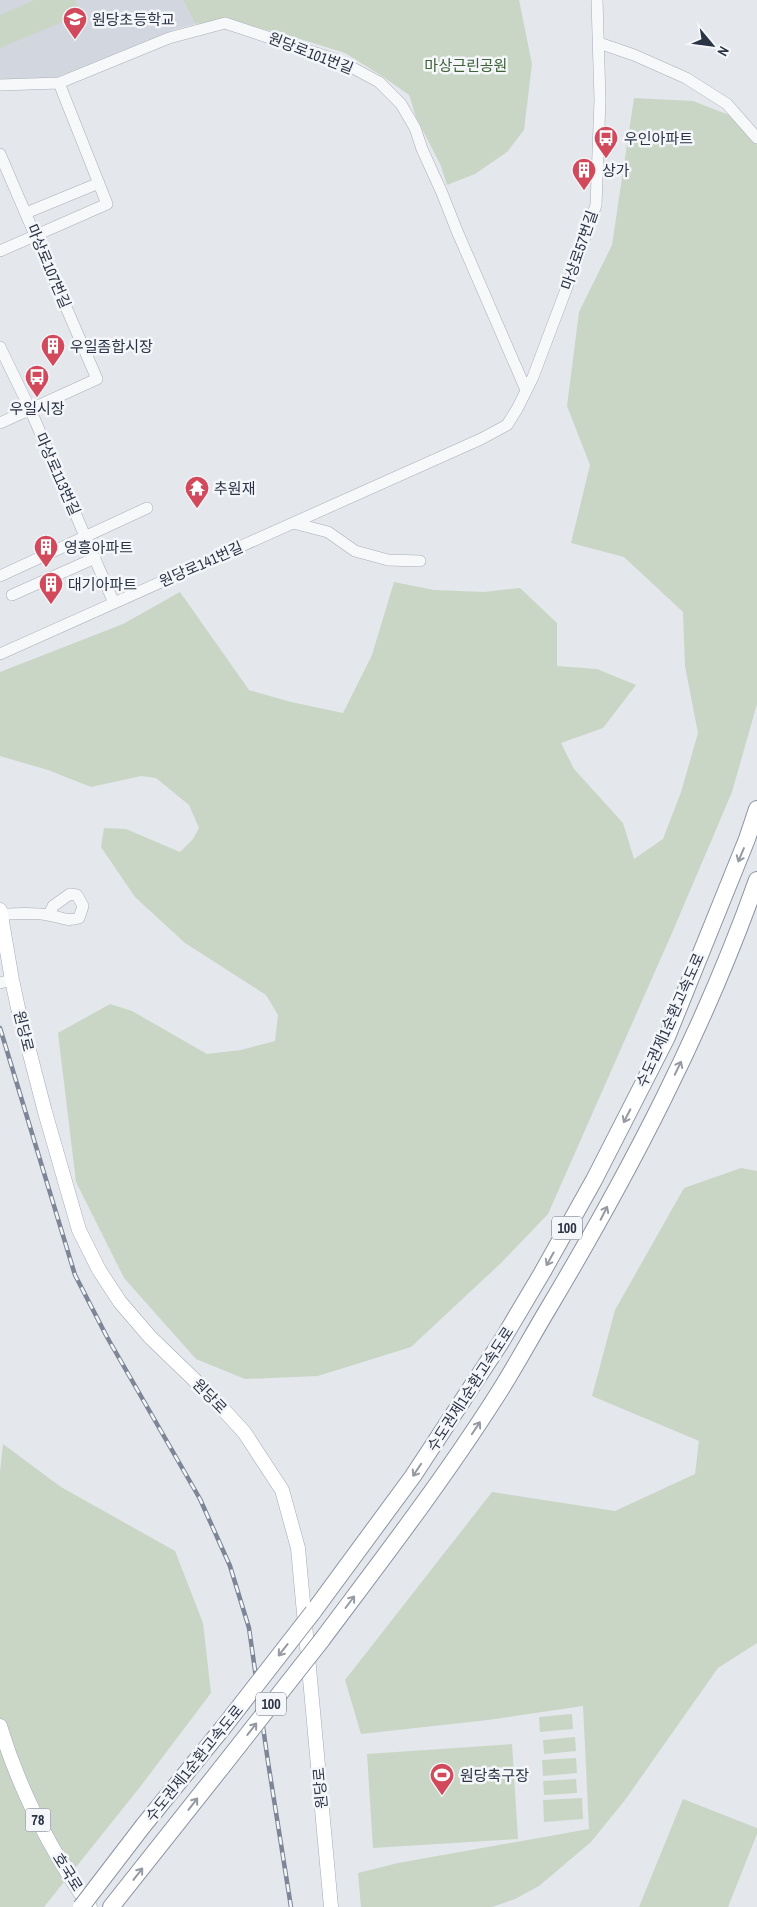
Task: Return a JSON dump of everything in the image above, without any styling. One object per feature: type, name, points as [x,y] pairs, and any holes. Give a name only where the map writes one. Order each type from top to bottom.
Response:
[{"type":"highway","name":"수도권제1순환고속도로","points":[[82,1907],[104,1876],[313,1612],[418,1469],[501,1342],[575,1214],[666,1037],[747,839],[757,809]]},
{"type":"highway","name":"수도권제1순환고속도로","points":[[111,1907],[321,1641],[435,1488],[494,1400],[590,1239],[677,1071],[718,980],[757,880]]},
{"type":"highway","points":[[71,1907],[104,1876]]},
{"type":"main road","name":"원당로","points":[[0,910],[6,982],[79,1230],[99,1270],[120,1302],[150,1337],[208,1393],[244,1432],[282,1490],[298,1548],[331,1907]]},
{"type":"main road","name":"호국로","points":[[0,1726],[9,1756],[45,1836],[90,1907]]},
{"type":"main road","name":"호국로","points":[[0,1755],[37,1839],[82,1907]]},
{"type":"street","name":"마상로57번길","points":[[526,390],[596,205],[600,100],[597,0]]},
{"type":"street","name":"원당로101번길","points":[[0,84],[59,83],[169,38],[225,23],[340,61],[379,82],[401,104],[415,128],[456,231],[526,390]]},
{"type":"street","points":[[599,43],[634,55],[686,78],[726,104],[757,138]]},
{"type":"street","points":[[0,251],[107,204],[59,83]]},
{"type":"street","name":"마상로107번길","points":[[0,154],[97,379],[30,409]]},
{"type":"street","points":[[26,213],[99,183]]},
{"type":"street","name":"마상로113번길","points":[[0,347],[30,409],[114,603]]},
{"type":"street","name":"원당로141번길","points":[[0,654],[481,439],[507,425],[526,390]]},
{"type":"street","points":[[0,422],[30,409]]},
{"type":"street","points":[[0,576],[147,508]]},
{"type":"street","points":[[293,523],[328,532],[355,551],[388,560],[420,561]]},
{"type":"street","points":[[12,594],[95,558]]},
{"type":"street","points":[[0,914],[27,913],[49,915]]},
{"type":"shaded area","name":"원당초등학교","points":[[0,0],[183,0],[195,24],[173,30],[55,78],[0,80]]},
{"type":"green space","points":[[35,0],[75,0],[81,14],[0,48],[0,15]]},
{"type":"green space","name":"마상근린공원","points":[[183,0],[519,0],[532,64],[524,130],[507,152],[475,174],[447,185],[441,166],[416,117],[409,95],[382,76],[345,53],[297,38],[228,20],[195,24]]},
{"type":"green space","points":[[634,98],[693,101],[729,115],[757,145],[757,704],[732,792],[548,1214],[501,1263],[411,1347],[318,1376],[245,1379],[196,1359],[124,1278],[76,1182],[58,1033],[110,1004],[132,1011],[207,1054],[241,1050],[275,1041],[278,1015],[266,995],[185,943],[135,897],[101,847],[104,828],[126,829],[180,852],[193,839],[199,828],[189,805],[156,778],[141,776],[91,787],[48,770],[0,756],[0,672],[123,624],[180,592],[249,690],[291,702],[343,713],[372,655],[394,582],[434,590],[484,592],[520,588],[557,623],[557,666],[597,669],[636,685],[603,728],[561,743],[574,769],[623,823],[634,859],[663,839],[681,792],[698,733],[685,666],[683,612],[624,557],[571,543],[590,465],[567,406],[579,312],[612,245]]},
{"type":"green space","points":[[741,1168],[757,1171],[757,1643],[718,1668],[625,1800],[591,1842],[539,1886],[515,1899],[492,1907],[361,1907],[358,1873],[398,1863],[589,1829],[583,1706],[488,1720],[361,1734],[345,1680],[492,1492],[615,1511],[695,1474],[699,1441],[592,1396],[615,1310],[684,1188]]},
{"type":"green space","points":[[3,1444],[61,1487],[175,1551],[203,1623],[211,1693],[140,1787],[44,1907],[0,1907],[0,1472]]},
{"type":"green space","points":[[572,1714],[573,1729],[540,1732],[539,1717]]},
{"type":"green space","points":[[575,1737],[576,1751],[544,1754],[543,1740]]},
{"type":"green space","name":"원당축구장","points":[[512,1744],[518,1839],[373,1848],[367,1754]]},
{"type":"green space","points":[[576,1758],[577,1773],[543,1776],[542,1760]]},
{"type":"green space","points":[[576,1779],[577,1793],[544,1795],[543,1781]]},
{"type":"green space","points":[[582,1798],[583,1819],[544,1822],[543,1800]]},
{"type":"green space","points":[[683,1799],[757,1828],[757,1834],[728,1907],[639,1907]]},
{"type":"railway","points":[[0,1028],[75,1275],[107,1337],[200,1499],[230,1566],[249,1628],[291,1907]]},
{"type":"place","name":"원당초등학교","points":[[75,40]]},
{"type":"place","name":"우인아파트","points":[[606,159]]},
{"type":"place","name":"상가","points":[[584,191]]},
{"type":"place","name":"우일좀합시장","points":[[53,367]]},
{"type":"place","name":"우일시장","points":[[37,398]]},
{"type":"place","name":"추원재","points":[[197,509]]},
{"type":"place","name":"영흥아파트","points":[[46,568]]},
{"type":"place","name":"대기아파트","points":[[51,605]]},
{"type":"place","name":"원당축구장","points":[[442,1796]]}]
